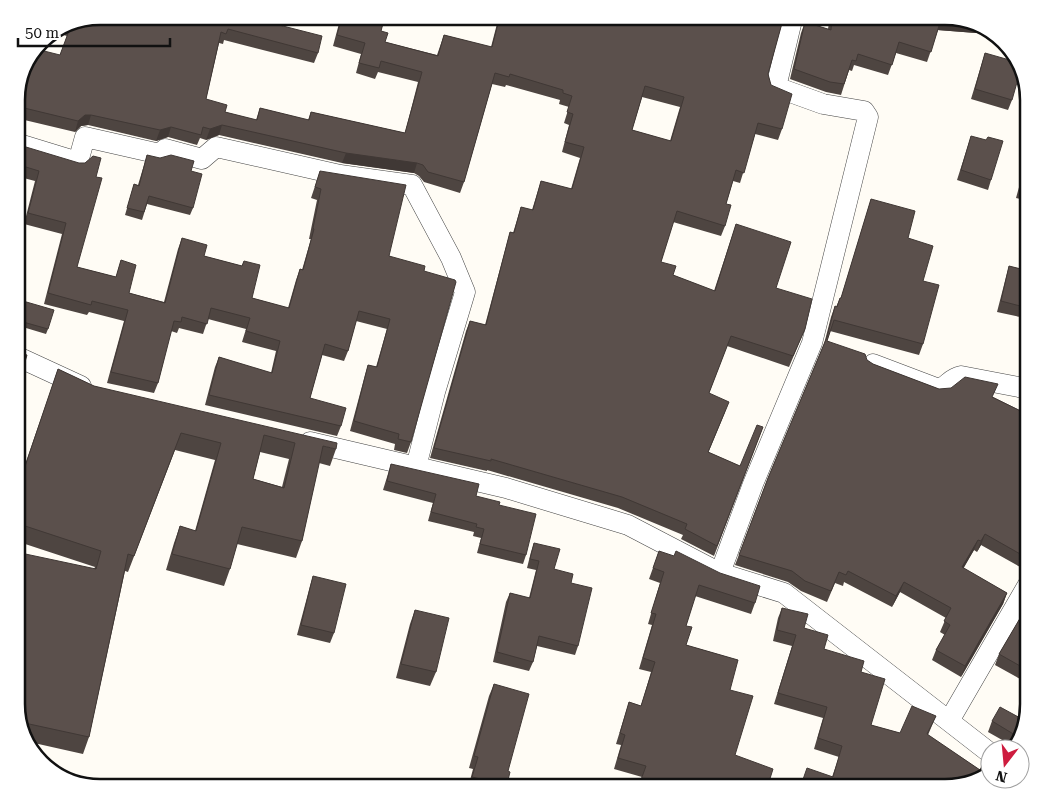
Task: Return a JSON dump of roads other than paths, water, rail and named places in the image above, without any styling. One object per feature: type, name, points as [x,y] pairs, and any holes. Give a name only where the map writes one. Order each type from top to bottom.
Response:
[{"type":"street","points":[[720,573],[812,343],[868,117],[864,110],[823,104],[776,87],[792,25]]},
{"type":"street","points":[[25,145],[78,162],[85,137],[160,154],[165,149],[202,158],[216,147],[340,174],[412,185],[451,258],[465,292],[435,392],[416,467]]},
{"type":"street","points":[[25,360],[91,391],[100,393]]},
{"type":"street","points":[[873,364],[939,389],[944,387],[952,378],[960,376],[1020,387]]},
{"type":"street","points":[[292,438],[506,488],[628,525],[720,573],[784,594],[980,745]]},
{"type":"street","points":[[949,721],[1020,599]]}]
